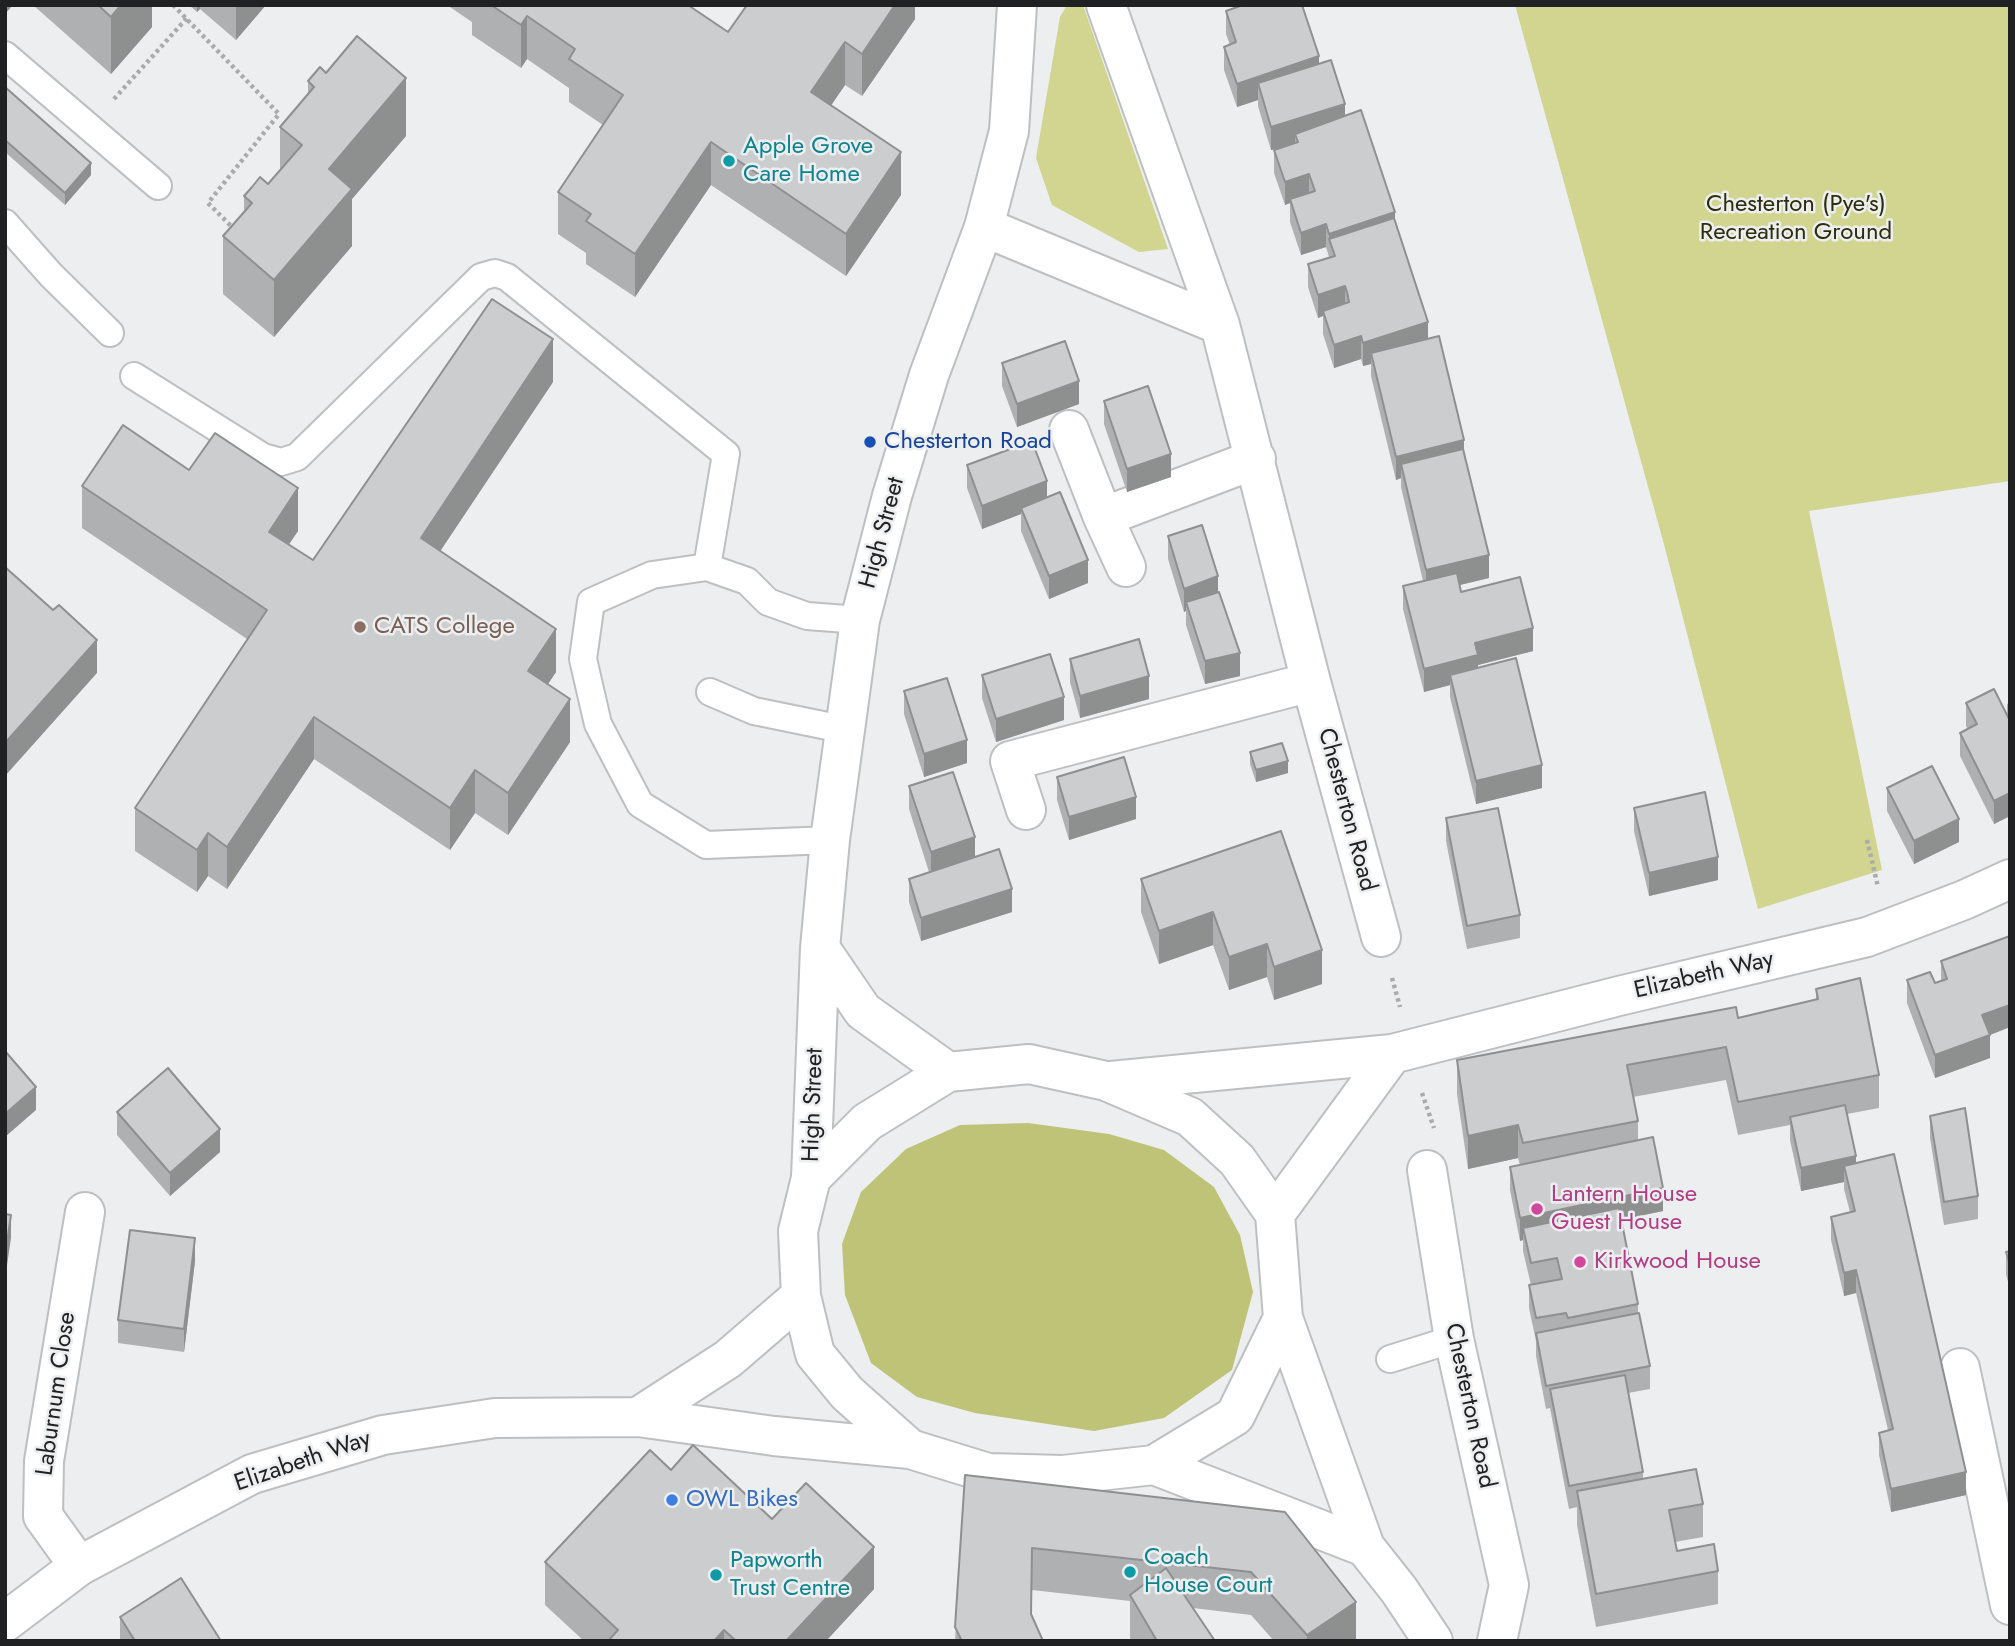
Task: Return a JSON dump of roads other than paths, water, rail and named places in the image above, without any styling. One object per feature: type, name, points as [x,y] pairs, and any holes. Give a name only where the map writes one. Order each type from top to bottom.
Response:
[{"type":"street","name":"High Street","points":[[910,1449],[847,1393],[815,1354],[801,1296],[798,1231],[811,1178],[820,948],[830,840],[860,620],[892,496],[929,375],[984,227],[1009,131],[1017,5]]},
{"type":"street","name":"Chesterton Road","points":[[1107,5],[1220,325],[1311,682],[1381,937]]},
{"type":"street","points":[[984,227],[1220,325]]},
{"type":"street","points":[[1069,429],[1102,517],[1126,567]]},
{"type":"street","points":[[1102,517],[1256,459]]},
{"type":"street","points":[[1026,810],[1010,761],[1311,682]]},
{"type":"street","name":"Elizabeth Way","points":[[1106,1081],[1392,1054],[1867,937],[2010,879]]},
{"type":"street","points":[[820,948],[863,1011],[948,1073]]},
{"type":"street","points":[[1275,1214],[1392,1054]]},
{"type":"street","points":[[811,1178],[867,1122],[948,1073],[1029,1064],[1106,1081],[1190,1117],[1237,1160],[1275,1214],[1283,1318],[1365,1546],[1433,1641]]},
{"type":"street","name":"Chesterton Road","points":[[1427,1170],[1454,1339],[1509,1585],[1497,1641]]},
{"type":"street","name":"Laburnum Close","points":[[79,1566],[43,1516],[44,1461],[85,1212]]},
{"type":"street","points":[[638,1417],[728,1359],[801,1296]]},
{"type":"street","points":[[910,1449],[988,1473],[1063,1475],[1154,1465],[1236,1416],[1283,1318]]},
{"type":"street","points":[[1960,1368],[2010,1605]]},
{"type":"street","name":"Elizabeth Way","points":[[5,1622],[79,1566],[252,1474],[383,1435],[495,1418],[638,1417],[774,1436],[910,1449]]},
{"type":"street","points":[[1154,1465],[1365,1546]]},
{"type":"lane","points":[[5,55],[158,186]]},
{"type":"lane","points":[[5,223],[51,275],[110,333]]},
{"type":"lane","points":[[134,376],[263,457],[281,462],[298,457],[481,277],[495,273],[507,276],[726,454],[707,567]]},
{"type":"lane","points":[[830,840],[706,845],[640,804],[598,724],[583,659],[591,602],[652,575],[707,567],[747,581],[768,603],[807,617],[860,620]]},
{"type":"lane","points":[[710,692],[754,711],[847,730]]},
{"type":"lane","points":[[1390,1359],[1454,1339]]},
{"type":"place","name":"Apple Grove Care Home","points":[[729,161]]},
{"type":"place","name":"Chesterton Road","points":[[870,442]]},
{"type":"place","name":"CATS College","points":[[360,627]]},
{"type":"place","name":"Lantern House Guest House","points":[[1537,1209]]},
{"type":"place","name":"Kirkwood House","points":[[1580,1262]]},
{"type":"place","name":"OWL Bikes","points":[[672,1500]]},
{"type":"place","name":"Coach House Court","points":[[1130,1572]]},
{"type":"place","name":"Papworth Trust Centre","points":[[716,1575]]},
{"type":"park label","name":"Chesterton (Pye's) Recreation Ground","points":[[1796,219]]}]
